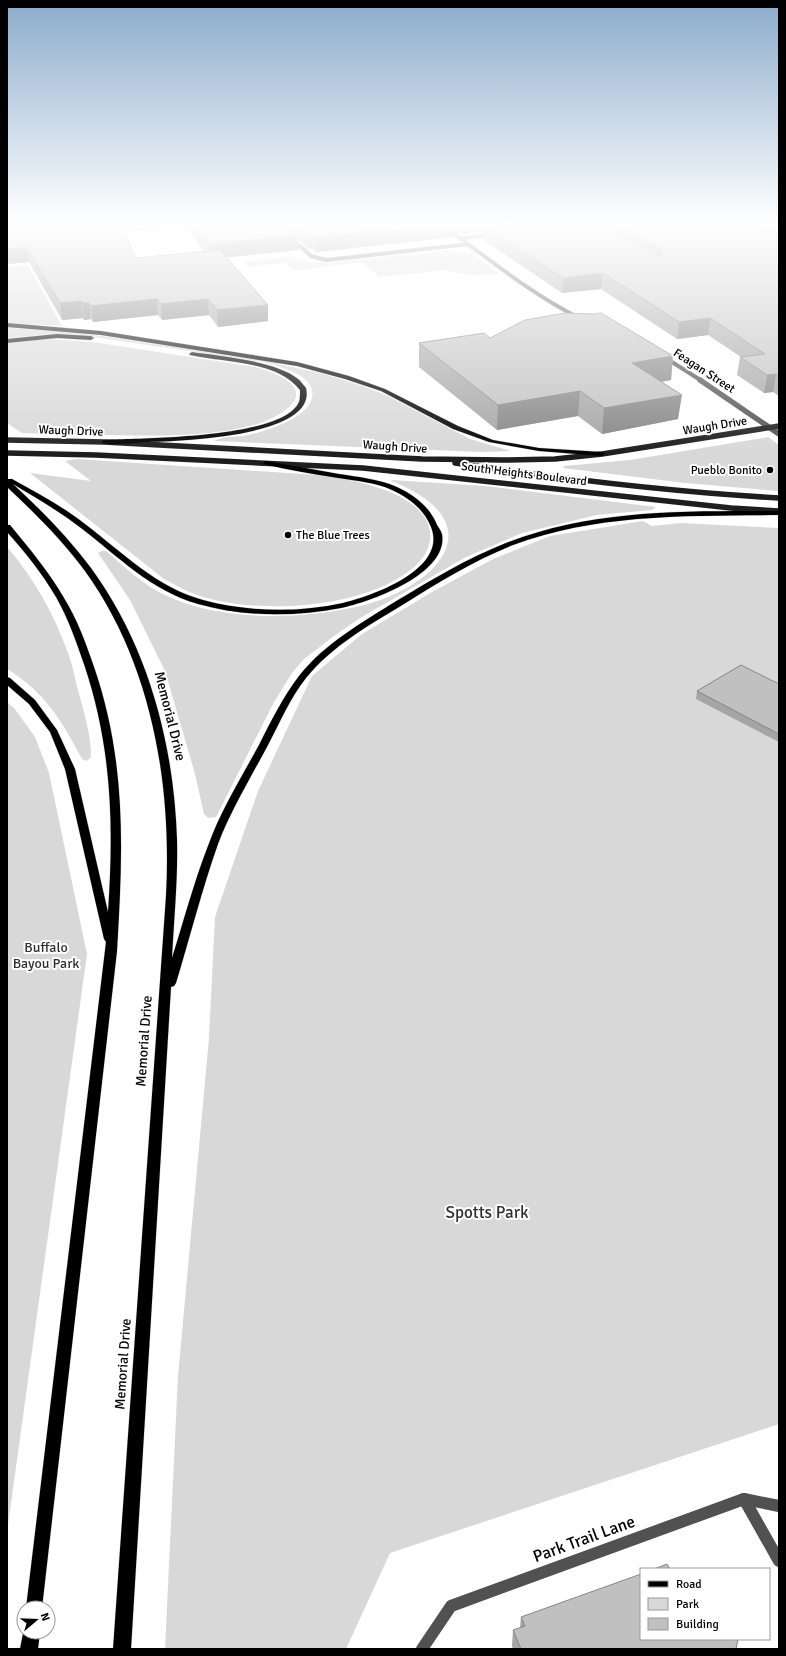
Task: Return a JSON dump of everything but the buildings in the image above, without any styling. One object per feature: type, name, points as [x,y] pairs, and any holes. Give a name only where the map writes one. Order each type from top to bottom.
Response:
[{"type":"main road","points":[[7,325],[101,333],[297,364],[324,370],[372,385],[395,395],[477,437],[499,443],[533,449],[602,454]]},
{"type":"main road","points":[[7,340],[57,336],[86,338],[253,363],[285,373],[297,381],[303,389],[304,398],[298,408],[285,418],[246,431],[216,436],[104,442]]},
{"type":"main road","name":"Waugh Drive","points":[[7,440],[104,442],[422,459],[504,460],[555,459],[602,454],[779,426]]},
{"type":"main road","name":"Waugh Drive","points":[[7,453],[49,453],[266,463]]},
{"type":"main road","name":"South Heights Boulevard","points":[[422,459],[640,487],[730,496],[779,498]]},
{"type":"main road","points":[[7,478],[69,515],[153,580],[176,594],[217,605],[239,609],[275,612],[313,610],[343,605],[374,597],[399,586],[418,573],[431,560],[438,544],[438,528],[428,513],[412,499],[392,488],[366,480],[266,463]]},
{"type":"main road","name":"South Heights Boulevard","points":[[266,463],[363,468],[427,474],[635,498],[779,512]]},
{"type":"main road","name":"Memorial Drive","points":[[7,483],[30,503],[69,544],[98,582],[121,623],[143,675],[156,722],[168,787],[172,860],[165,999],[122,1649]]},
{"type":"main road","points":[[165,999],[213,845],[224,819],[292,690],[305,672],[325,652],[346,636],[468,562],[528,537],[559,529],[628,518],[667,514],[779,512]]},
{"type":"main road","points":[[7,527],[30,554],[56,590],[78,632],[95,682],[107,731],[115,793],[116,865],[111,951],[35,1600]]},
{"type":"main road","points":[[7,680],[32,702],[54,732],[70,769],[111,951]]},
{"type":"street","points":[[549,301],[561,309],[586,321]]},
{"type":"street","name":"Feagan Street","points":[[657,354],[685,369],[779,434]]},
{"type":"street","points":[[744,1499],[779,1506]]},
{"type":"street","points":[[744,1499],[779,1561]]},
{"type":"street","name":"Park Trail Lane","points":[[422,1649],[451,1606],[744,1499]]},
{"type":"green space","points":[[7,301],[48,301],[62,326],[7,323]]},
{"type":"green space","points":[[7,328],[57,331],[102,336],[259,360],[320,373],[363,386],[388,396],[470,439],[511,451],[481,452],[214,441],[225,437],[244,436],[287,422],[307,408],[312,400],[312,390],[309,384],[304,378],[290,370],[258,361],[79,335],[52,334],[7,338]]},
{"type":"green space","points":[[47,339],[93,342],[255,367],[269,371],[285,379],[296,391],[296,397],[291,405],[273,417],[250,426],[222,432],[160,436],[22,433],[7,423],[7,343]]},
{"type":"green space","points":[[768,437],[779,445],[779,491],[685,483],[563,468],[564,466],[630,460]]},
{"type":"green space","points":[[77,459],[318,475],[366,484],[401,497],[415,506],[425,518],[430,532],[430,542],[421,561],[392,582],[367,592],[340,600],[280,606],[224,602],[200,596],[164,579],[30,473],[91,481],[65,461]]},
{"type":"green space","points":[[391,481],[485,486],[656,507],[652,510],[597,515],[522,533],[466,557],[360,618],[334,636],[304,659],[292,673],[273,704],[216,817],[208,818],[204,814],[195,774],[165,671],[130,600],[98,553],[106,551],[135,576],[150,587],[167,596],[189,604],[213,610],[264,616],[290,616],[316,614],[364,605],[392,595],[416,582],[434,567],[445,550],[448,532],[441,514],[423,497]]},
{"type":"green space","name":"Spotts Park","points":[[643,521],[652,526],[681,523],[779,528],[779,1424],[390,1553],[346,1649],[165,1649],[178,1376],[209,1038],[215,917],[258,791],[312,676],[362,634],[432,592],[493,559],[550,536]]},
{"type":"green space","points":[[7,547],[26,571],[50,610],[68,653],[89,733],[91,757],[87,761],[82,759],[67,732],[51,708],[21,678],[7,669]]},
{"type":"green space","name":"Buffalo Bayou Park","points":[[7,702],[14,708],[35,737],[49,773],[87,954],[7,1532]]},
{"type":"place","name":"Pueblo Bonito","points":[[770,470]]},
{"type":"place","name":"The Blue Trees","points":[[288,535]]}]
